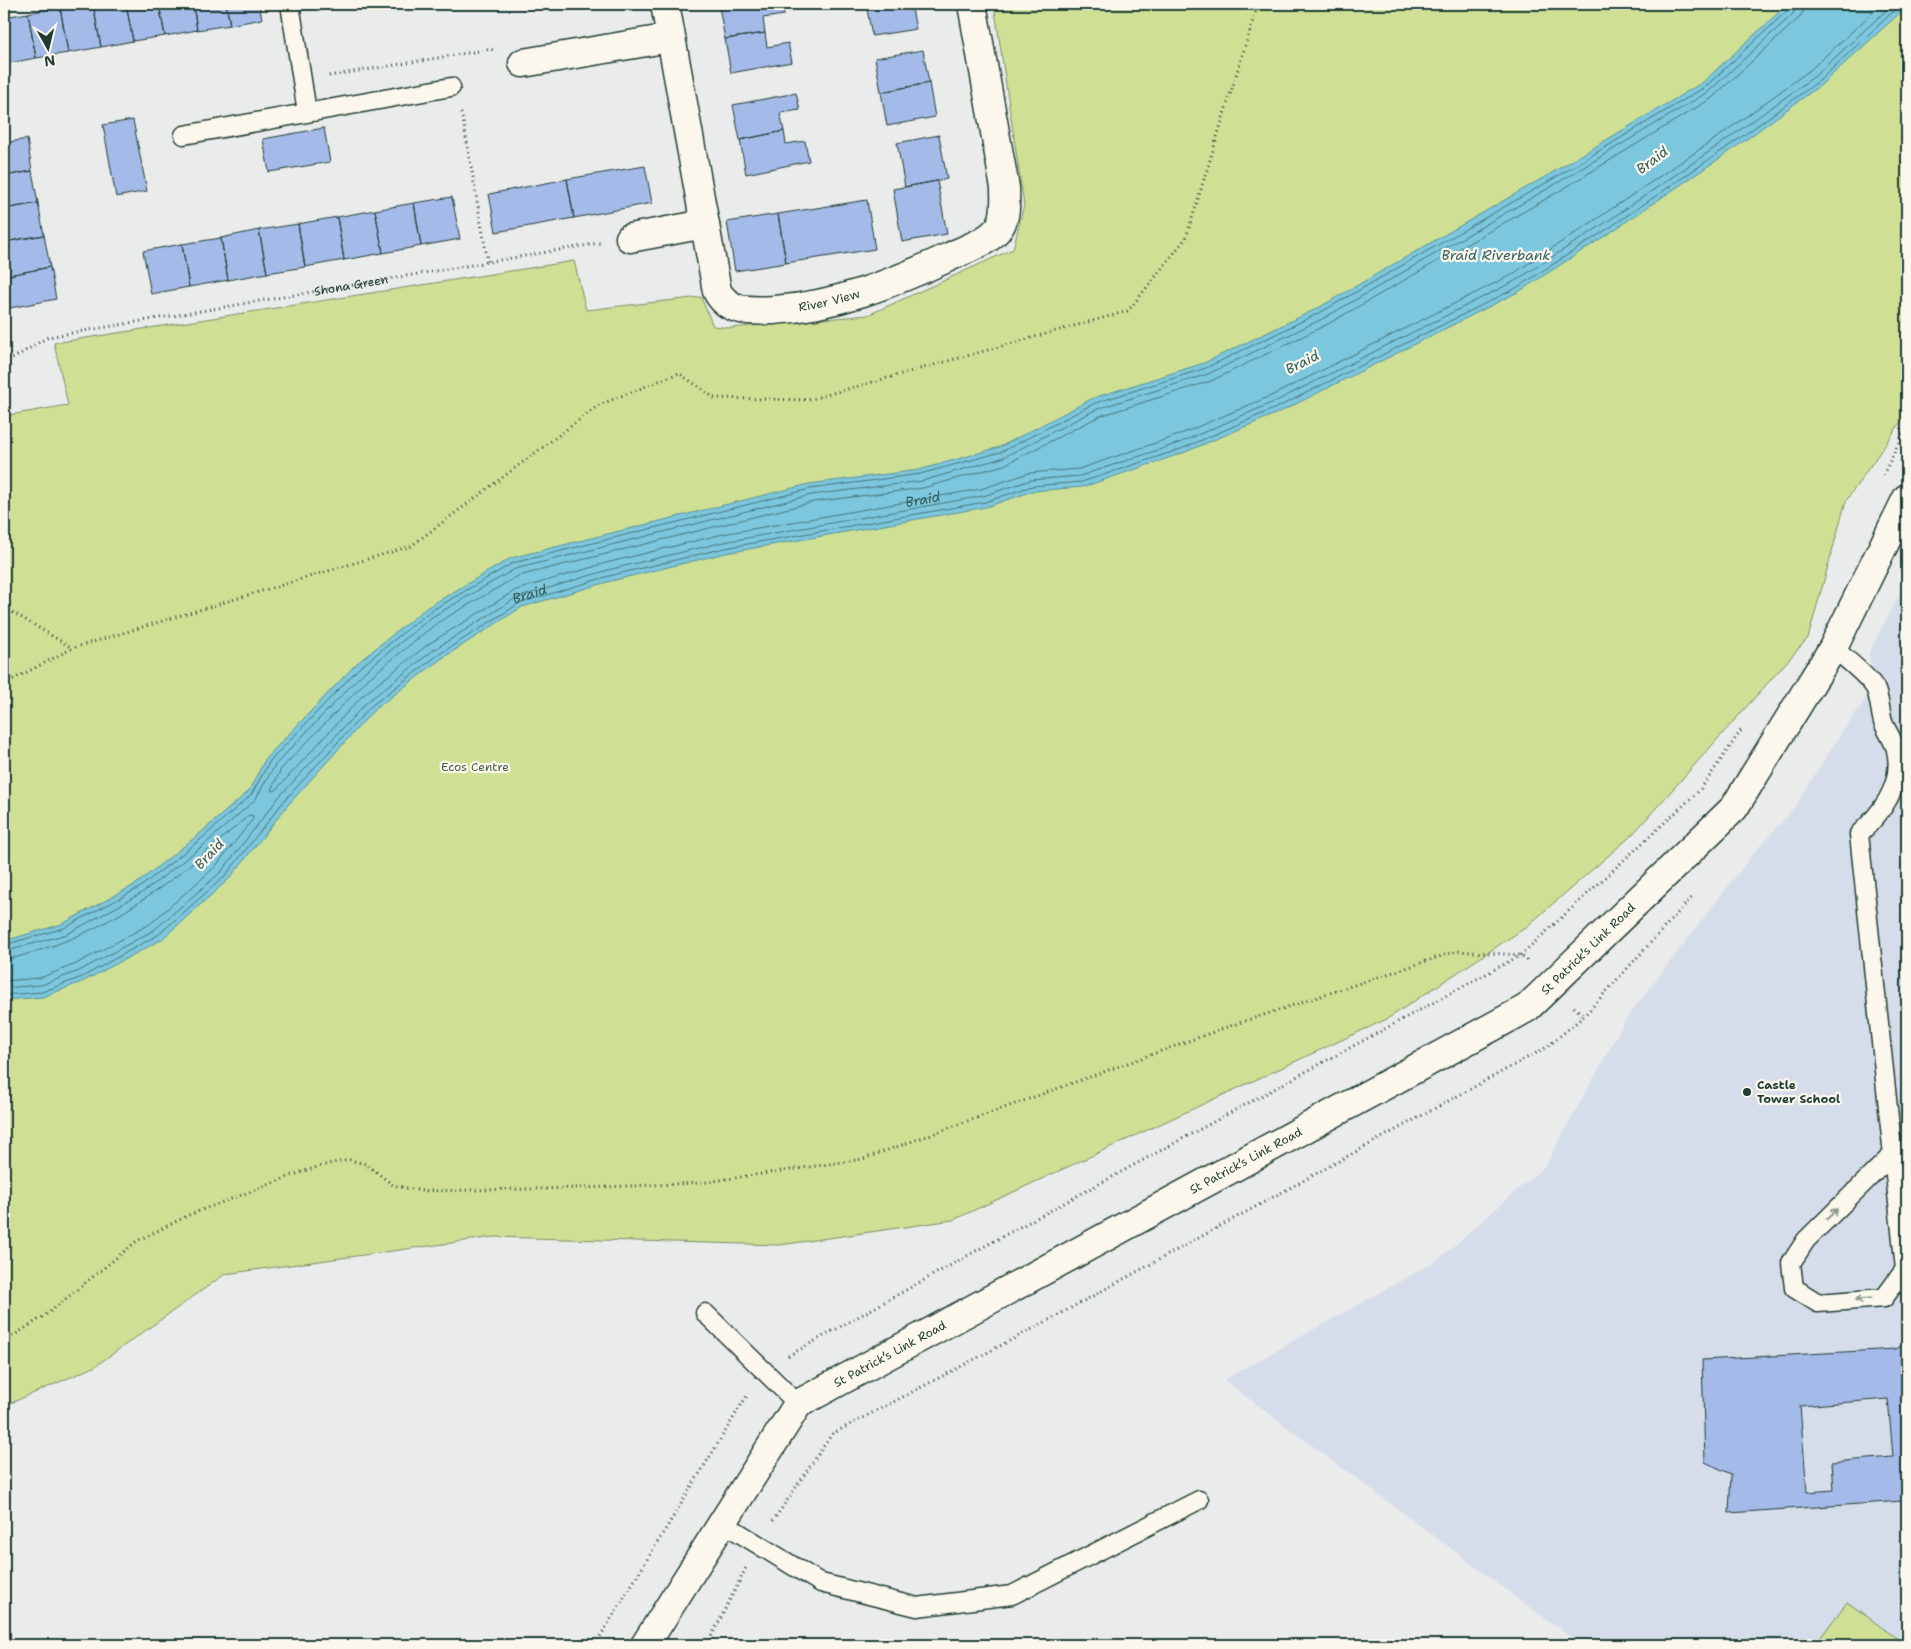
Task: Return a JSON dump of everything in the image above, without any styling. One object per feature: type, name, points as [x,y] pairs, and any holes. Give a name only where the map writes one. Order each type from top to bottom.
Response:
[{"type":"street","name":"River View","points":[[665,4],[717,291],[726,303],[745,310],[796,308],[832,302],[909,276],[990,236],[1001,225],[1005,205],[1005,188],[972,4]]},
{"type":"street","points":[[523,63],[670,38]]},
{"type":"street","points":[[630,238],[705,224]]},
{"type":"street","name":"St Patrick’s Link Road","points":[[645,1645],[798,1404],[1527,1008],[1734,808],[1833,648],[1899,530],[1907,498]]},
{"type":"lane","points":[[290,4],[307,112]]},
{"type":"lane","points":[[184,135],[451,87]]},
{"type":"lane","points":[[1833,648],[1852,664],[1874,688],[1883,722],[1896,750],[1897,776],[1892,791],[1872,822],[1859,834],[1905,1269],[1884,1298],[1818,1303],[1794,1288],[1790,1263],[1806,1240],[1892,1156]]},
{"type":"lane","points":[[705,1313],[798,1404]]},
{"type":"lane","points":[[723,1523],[822,1583],[917,1607],[1012,1595],[1199,1500]]},
{"type":"path","points":[[4,684],[73,648],[411,546],[599,405],[678,372],[714,398],[808,400],[1128,311],[1186,238],[1258,4]]},
{"type":"path","points":[[302,80],[491,49],[523,63]]},
{"type":"path","points":[[456,54],[451,87],[464,120],[488,262]]},
{"type":"path","name":"Shona Green","points":[[4,364],[48,337],[630,238]]},
{"type":"path","points":[[1882,476],[1907,426]]},
{"type":"path","points":[[4,607],[73,648]]},
{"type":"path","points":[[595,1645],[763,1370],[983,1247],[1521,955],[1700,790],[1744,726]]},
{"type":"path","points":[[4,1342],[47,1314],[137,1241],[189,1215],[221,1202],[304,1171],[332,1163],[350,1160],[366,1164],[393,1185],[422,1191],[700,1183],[855,1160],[894,1148],[1230,1026],[1457,951],[1521,955]]},
{"type":"path","points":[[707,1645],[758,1544],[832,1434],[1038,1326],[1548,1048],[1584,1016]]},
{"type":"shaded area","name":"Castle Tower School","points":[[1907,580],[1907,1645],[1581,1645],[1224,1380],[1438,1260],[1546,1165],[1626,1019],[1753,854],[1794,808],[1842,732],[1874,688],[1869,653]]},
{"type":"green space","name":"Ecos Centre","points":[[994,4],[1907,4],[1907,413],[1846,501],[1808,638],[1631,836],[1525,928],[1387,1019],[953,1220],[780,1245],[494,1237],[225,1274],[94,1367],[4,1406],[4,416],[68,405],[54,343],[574,261],[586,310],[701,297],[713,326],[730,328],[868,315],[1013,249],[1024,205]]},
{"type":"green space","points":[[1847,1602],[1906,1645],[1815,1645]]},
{"type":"water","name":"Braid Riverbank","points":[[1788,4],[1907,4],[1902,11],[1822,84],[1729,152],[1520,291],[1280,412],[1183,453],[1083,487],[1033,491],[986,507],[726,553],[611,581],[522,607],[441,659],[374,710],[288,805],[229,879],[161,940],[84,981],[43,997],[4,1000],[4,941],[62,924],[136,884],[248,792],[266,758],[356,664],[426,608],[511,558],[809,484],[919,470],[1000,447],[1093,398],[1204,363],[1318,308],[1548,175],[1703,82]]},
{"type":"building","points":[[93,4],[101,47],[68,53],[60,7]]},
{"type":"building","points":[[93,4],[126,4],[133,41],[101,47]]},
{"type":"building","points":[[126,4],[159,4],[165,36],[133,41]]},
{"type":"building","points":[[159,4],[193,4],[197,30],[165,36]]},
{"type":"building","points":[[193,4],[226,4],[230,25],[197,30]]},
{"type":"building","points":[[226,4],[259,4],[262,19],[230,25]]},
{"type":"building","points":[[313,4],[341,4],[314,9]]},
{"type":"building","points":[[738,4],[782,4],[784,15],[763,18],[765,33],[725,39],[719,7]]},
{"type":"building","points":[[866,4],[911,4],[916,29],[872,36]]},
{"type":"building","points":[[60,7],[68,53],[36,58],[28,13]]},
{"type":"building","points":[[28,13],[36,58],[4,64],[4,17]]},
{"type":"building","points":[[765,33],[767,47],[788,43],[792,62],[731,73],[725,39]]},
{"type":"building","points":[[923,50],[929,83],[881,92],[875,58]]},
{"type":"building","points":[[929,83],[935,117],[887,126],[881,92]]},
{"type":"building","points":[[796,93],[800,110],[780,113],[784,131],[740,140],[733,105]]},
{"type":"building","points":[[133,120],[147,191],[116,197],[103,125]]},
{"type":"building","points":[[324,128],[330,162],[269,172],[263,139]]},
{"type":"building","points":[[784,131],[786,144],[805,141],[809,161],[746,174],[740,140]]},
{"type":"building","points":[[939,135],[947,179],[905,187],[897,143]]},
{"type":"building","points":[[27,139],[32,171],[4,176],[4,143]]},
{"type":"building","points":[[645,166],[652,203],[574,218],[567,179]]},
{"type":"building","points":[[32,171],[38,203],[4,209],[4,176]]},
{"type":"building","points":[[567,179],[574,218],[496,232],[489,194]]},
{"type":"building","points":[[937,181],[947,234],[902,242],[893,189]]},
{"type":"building","points":[[452,197],[460,239],[421,246],[414,203]]},
{"type":"building","points":[[867,200],[875,249],[786,263],[778,214]]},
{"type":"building","points":[[38,203],[44,235],[4,242],[4,209]]},
{"type":"building","points":[[414,203],[421,246],[383,253],[375,210]]},
{"type":"building","points":[[375,210],[383,253],[344,260],[337,217]]},
{"type":"building","points":[[778,214],[786,263],[735,271],[727,222]]},
{"type":"building","points":[[337,217],[344,260],[305,267],[298,224]]},
{"type":"building","points":[[298,224],[305,267],[267,273],[259,230]]},
{"type":"building","points":[[259,230],[267,273],[228,280],[221,238]]},
{"type":"building","points":[[44,235],[50,267],[4,276],[4,242]]},
{"type":"building","points":[[221,238],[228,280],[189,287],[182,244]]},
{"type":"building","points":[[182,244],[189,287],[151,294],[143,251]]},
{"type":"building","points":[[50,267],[56,299],[10,308],[4,276]]},
{"type":"building","points":[[1907,1342],[1907,1506],[1903,1501],[1729,1513],[1731,1474],[1705,1462],[1702,1360],[1896,1349]],"holes":[[[1888,1399],[1893,1457],[1832,1462],[1834,1490],[1807,1492],[1800,1406]]]},
{"type":"place","name":"Castle Tower School","points":[[1747,1092]]},
{"type":"water label","name":"Braid","points":[[1652,160]]},
{"type":"water label","name":"Braid","points":[[1302,362]]},
{"type":"water label","name":"Braid","points":[[923,501]]},
{"type":"water label","name":"Braid","points":[[530,593]]},
{"type":"water label","name":"Braid","points":[[209,854]]}]
